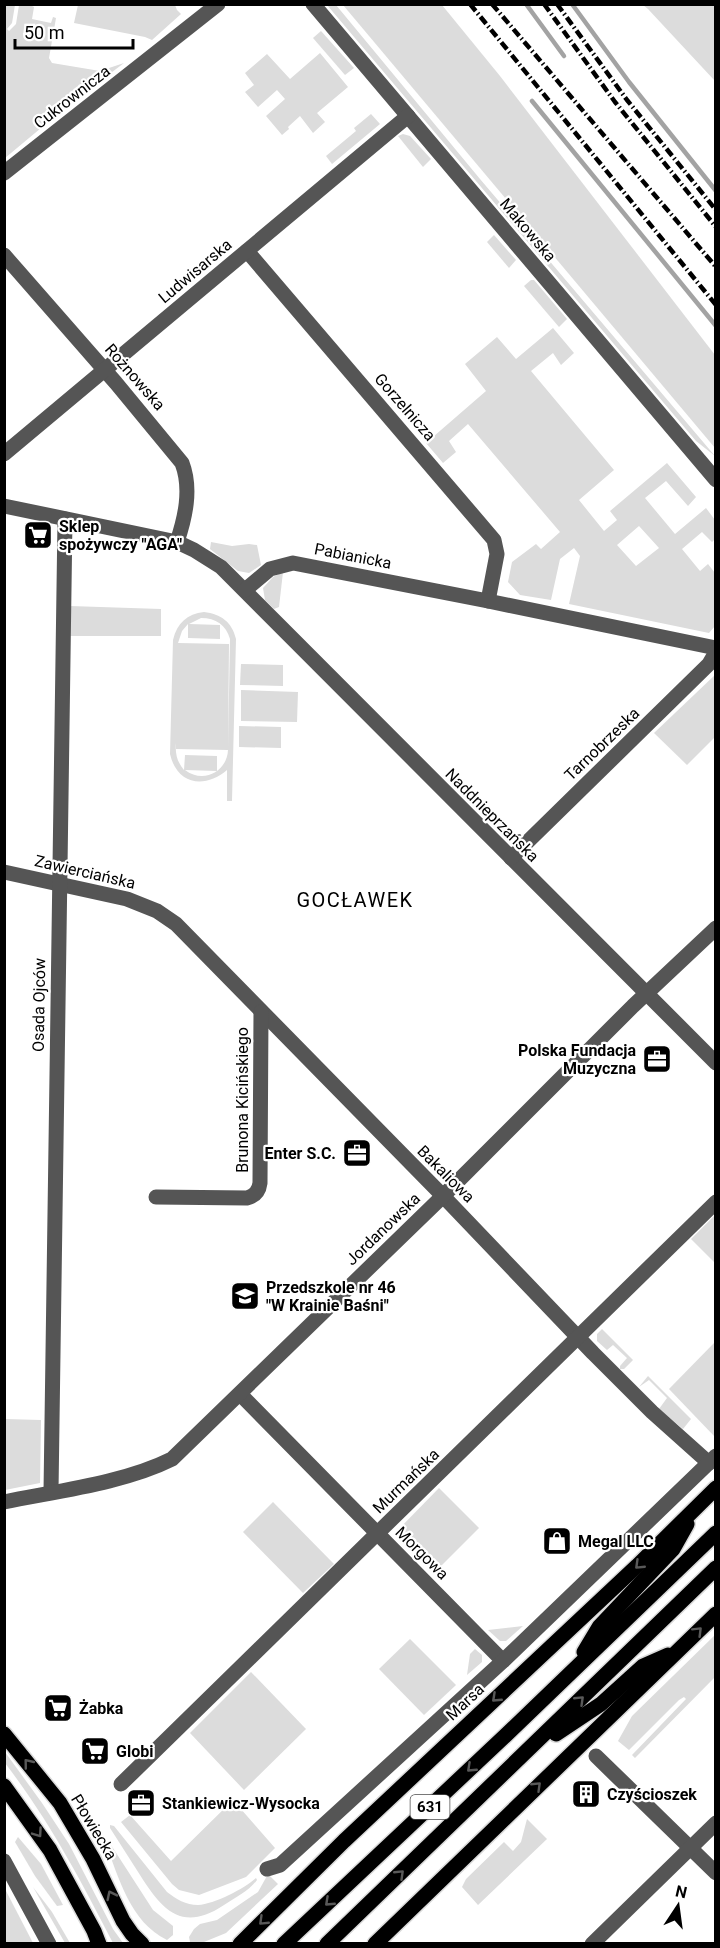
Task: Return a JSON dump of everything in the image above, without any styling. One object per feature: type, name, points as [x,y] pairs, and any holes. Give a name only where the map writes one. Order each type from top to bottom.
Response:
[{"type":"main road","name":"Marsa","points":[[240,1944],[344,1841],[612,1590],[716,1488]]},
{"type":"main road","points":[[573,1669],[599,1627],[673,1549],[696,1509]]},
{"type":"main road","name":"631","points":[[284,1944],[716,1533]]},
{"type":"main road","name":"631","points":[[327,1944],[716,1569]]},
{"type":"main road","points":[[375,1944],[716,1614]]},
{"type":"main road","points":[[524,1756],[602,1704],[643,1666],[681,1648]]},
{"type":"main road","name":"Płowiecka","points":[[4,1734],[60,1803],[93,1859],[123,1921],[142,1944]]},
{"type":"main road","points":[[4,1786],[50,1850],[99,1944]]},
{"type":"street","name":"Cukrownicza","points":[[4,173],[218,4]]},
{"type":"street","name":"Makowska","points":[[314,4],[716,480]]},
{"type":"street","name":"Ludwisarska","points":[[4,454],[408,116]]},
{"type":"street","name":"Gorzelnicza","points":[[247,251],[494,540],[496,554],[488,601]]},
{"type":"street","name":"Rożnowska","points":[[4,255],[106,371],[182,463],[187,492],[182,527],[177,542]]},
{"type":"street","points":[[4,506],[177,542],[212,561],[245,590]]},
{"type":"street","name":"Osada Ojców","points":[[51,1492],[65,519]]},
{"type":"street","name":"Pabianicka","points":[[245,590],[270,568],[293,563],[488,601],[716,650]]},
{"type":"street","name":"Naddnieprzańska","points":[[245,590],[716,1063]]},
{"type":"street","name":"Tarnobrzeska","points":[[511,858],[709,664],[716,650]]},
{"type":"street","name":"Zawierciańska","points":[[4,872],[127,899],[157,911]]},
{"type":"street","name":"Bakaliowa","points":[[157,911],[176,924],[652,1412],[712,1459]]},
{"type":"street","name":"Jordanowska","points":[[4,1502],[128,1475],[172,1459],[716,928]]},
{"type":"street","name":"Brunona Kicińskiego","points":[[156,1197],[247,1198],[258,1190],[260,1183],[261,1012]]},
{"type":"street","name":"Murmańska","points":[[121,1784],[716,1202]]},
{"type":"street","name":"Morgowa","points":[[240,1394],[503,1661]]},
{"type":"street","points":[[267,1869],[280,1865],[503,1661],[712,1459]]},
{"type":"street","points":[[596,1756],[716,1873]]},
{"type":"street","points":[[592,1944],[716,1823]]},
{"type":"street","points":[[4,1861],[49,1944]]},
{"type":"shaded area","points":[[5,4],[15,5],[12,23],[7,29],[9,31],[16,24],[19,5],[34,7],[32,19],[51,23],[53,17],[56,18],[49,58],[52,63],[100,71],[124,63],[71,103],[5,158]]},
{"type":"shaded area","points":[[78,5],[175,5],[181,14],[152,40],[74,23]]},
{"type":"shaded area","points":[[327,5],[336,5],[715,456],[696,441]]},
{"type":"shaded area","points":[[343,5],[442,5],[500,76],[715,355],[715,448]]},
{"type":"shaded area","points":[[643,5],[715,5],[715,81],[648,9]]},
{"type":"shaded area","points":[[321,31],[354,68],[345,75],[313,38]]},
{"type":"shaded area","points":[[320,53],[348,87],[317,113],[325,122],[313,133],[300,116],[282,135],[266,116],[285,99],[277,90],[258,107],[245,92],[254,85],[245,73],[267,54],[290,79]]},
{"type":"shaded area","points":[[371,114],[380,124],[332,164],[326,156],[356,131],[354,128]]},
{"type":"shaded area","points":[[403,134],[410,136],[431,159],[423,167],[398,136]]},
{"type":"shaded area","points":[[494,235],[516,260],[509,268],[487,242]]},
{"type":"shaded area","points":[[534,280],[567,319],[559,327],[524,286]]},
{"type":"shaded area","points":[[553,328],[574,353],[561,365],[553,353],[531,371],[614,470],[579,500],[604,531],[617,520],[610,511],[667,463],[696,497],[688,506],[666,481],[645,498],[675,534],[706,508],[715,520],[715,539],[712,542],[702,532],[682,549],[700,571],[708,564],[715,573],[715,626],[709,633],[569,604],[580,556],[574,548],[560,559],[551,600],[520,595],[508,582],[512,562],[536,544],[541,549],[560,532],[468,424],[449,441],[456,452],[443,463],[426,443],[486,391],[465,364],[497,337],[516,359]],"holes":[[[639,526],[659,548],[636,566],[617,545]]]},
{"type":"shaded area","points":[[211,542],[232,546],[257,545],[261,565],[249,573],[238,571],[210,549]]},
{"type":"shaded area","points":[[283,572],[279,607],[274,609],[265,600],[263,588],[273,577]]},
{"type":"shaded area","points":[[70,606],[161,609],[161,636],[70,636]]},
{"type":"shaded area","points":[[204,612],[221,617],[232,628],[236,639],[232,801],[227,801],[227,770],[210,780],[193,781],[185,778],[179,772],[170,754],[173,640],[180,624],[188,617]],"holes":[[[201,618],[220,623],[230,639],[228,749],[229,644],[178,643],[182,631],[188,624],[188,638],[220,639],[220,625],[189,624]],[[176,749],[228,750],[227,758],[217,771],[217,756],[185,755],[184,770],[177,757]],[[185,770],[217,771],[213,774],[199,776]]]},
{"type":"shaded area","points":[[241,664],[283,665],[283,686],[240,685]]},
{"type":"shaded area","points":[[716,674],[715,737],[687,765],[654,733]]},
{"type":"shaded area","points":[[241,690],[298,692],[297,722],[241,721]]},
{"type":"shaded area","points":[[239,726],[281,727],[281,748],[239,747]]},
{"type":"shaded area","points":[[715,1215],[715,1263],[691,1239]]},
{"type":"shaded area","points":[[602,1329],[633,1360],[624,1369],[620,1369],[620,1366],[627,1358],[613,1345],[607,1350],[597,1341],[597,1334]]},
{"type":"shaded area","points":[[715,1342],[716,1437],[669,1389]]},
{"type":"shaded area","points":[[648,1376],[691,1419],[683,1429],[659,1409],[667,1398],[649,1380],[639,1387]]},
{"type":"shaded area","points":[[5,1419],[41,1420],[40,1483],[5,1490]]},
{"type":"shaded area","points":[[439,1488],[479,1528],[434,1573],[396,1532]]},
{"type":"shaded area","points":[[273,1502],[334,1564],[303,1593],[243,1532]]},
{"type":"shaded area","points":[[523,1626],[506,1641],[500,1641],[488,1630]]},
{"type":"shaded area","points":[[715,1635],[715,1677],[635,1758],[632,1755],[686,1699],[684,1697],[679,1700],[629,1750],[618,1741],[632,1716]]},
{"type":"shaded area","points":[[410,1639],[456,1685],[424,1715],[379,1669]]},
{"type":"shaded area","points":[[475,1649],[482,1655],[482,1662],[467,1675],[470,1654]]},
{"type":"shaded area","points":[[251,1672],[306,1729],[244,1790],[190,1733]]},
{"type":"shaded area","points":[[5,1752],[69,1844],[113,1929],[123,1943],[113,1943],[63,1850],[5,1763]]},
{"type":"shaded area","points":[[233,1800],[275,1848],[246,1877],[199,1895],[179,1890],[172,1884],[121,1822],[130,1815],[171,1861]]},
{"type":"shaded area","points":[[527,1819],[547,1839],[478,1905],[462,1887],[466,1879],[504,1842],[513,1851],[521,1842]]},
{"type":"shaded area","points":[[110,1825],[114,1826],[167,1892],[185,1903],[198,1905],[212,1902],[237,1891],[256,1878],[257,1880],[242,1894],[209,1913],[196,1917],[174,1914],[156,1898],[148,1887]]},
{"type":"shaded area","points":[[18,1837],[41,1864],[63,1905],[57,1906],[35,1876],[15,1842]]},
{"type":"shaded area","points":[[105,1842],[111,1845],[153,1910],[173,1926],[173,1935],[167,1940],[154,1932],[135,1911],[127,1898]]},
{"type":"shaded area","points":[[268,1874],[278,1884],[226,1933],[204,1942],[190,1942],[189,1937],[194,1929],[200,1924],[217,1920],[258,1892]]},
{"type":"shaded area","points":[[33,1887],[52,1912],[70,1943],[65,1943]]},
{"type":"shaded area","points":[[5,1889],[33,1943],[5,1943]]},
{"type":"waterway","points":[[526,4],[564,56]]},
{"type":"waterway","points":[[572,4],[629,82],[716,191]]},
{"type":"waterway","points":[[532,101],[716,326]]},
{"type":"railway","points":[[470,4],[716,305]]},
{"type":"railway","points":[[492,4],[716,267]]},
{"type":"railway","points":[[544,4],[615,102],[716,227]]},
{"type":"railway","points":[[557,4],[627,100],[716,210]]},
{"type":"place","name":"Sklep spożywczy \"AGA\"","points":[[38,535]]},
{"type":"place","name":"Polska Fundacja Muzyczna","points":[[657,1059]]},
{"type":"place","name":"Enter S.C.","points":[[357,1153]]},
{"type":"place","name":"Przedszkole nr 46 \"W Krainie Baśni\"","points":[[245,1296]]},
{"type":"place","name":"Megal LLC","points":[[557,1541]]},
{"type":"place","name":"Żabka","points":[[58,1708]]},
{"type":"place","name":"Globi","points":[[95,1751]]},
{"type":"place","name":"Czyścioszek","points":[[586,1794]]},
{"type":"place","name":"Stankiewicz-Wysocka","points":[[141,1803]]},
{"type":"district","name":"GOCŁAWEK","points":[[355,900]]}]
